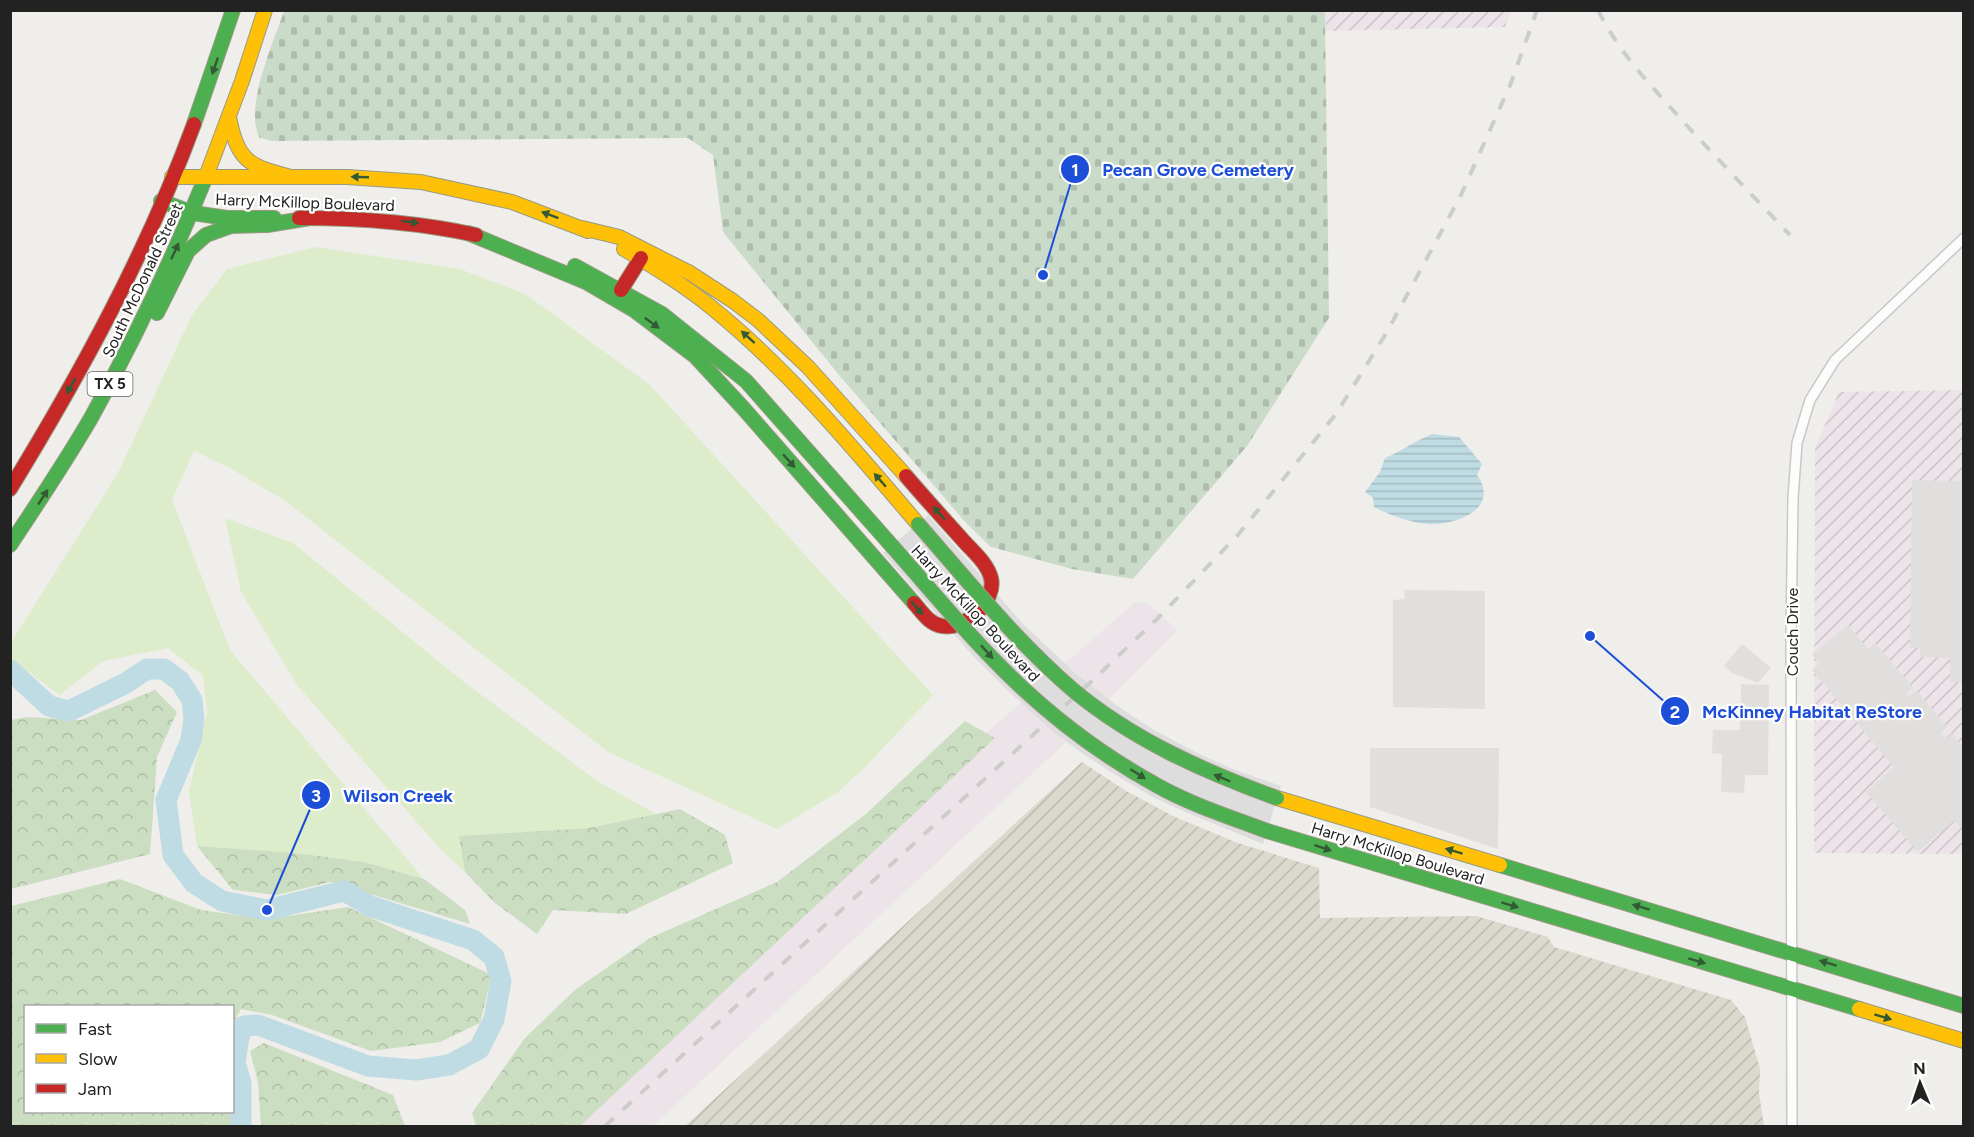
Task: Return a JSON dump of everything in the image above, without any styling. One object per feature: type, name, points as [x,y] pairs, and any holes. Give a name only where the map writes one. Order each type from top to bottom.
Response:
[{"type":"main road","name":"South McDonald Street","points":[[10,489],[92,351],[134,265],[204,96],[233,10]]},
{"type":"main road","name":"South McDonald Street","points":[[10,545],[44,496],[111,382],[139,328],[193,213],[230,117],[265,10]]},
{"type":"main road","points":[[230,117],[236,146],[248,162],[256,168],[291,177]]},
{"type":"main road","name":"Harry McKillop Boulevard","points":[[172,177],[374,178],[440,185],[512,202],[582,228],[641,258],[704,300],[772,360],[802,390],[918,524],[1049,668],[1105,714],[1144,739],[1233,783],[1277,798],[1964,1006]]},
{"type":"main road","name":"Harry McKillop Boulevard","points":[[161,201],[193,213],[227,218],[387,220],[436,226],[526,249],[574,266],[662,314],[746,381],[993,659],[1047,709],[1094,746],[1146,779],[1186,800],[1268,831],[1964,1041]]},
{"type":"main road","points":[[111,382],[137,352],[188,251],[199,239],[231,226],[267,225],[310,218]]},
{"type":"main road","points":[[468,233],[564,271],[593,286],[634,310],[694,356],[737,401],[929,621],[945,627],[962,624],[986,602],[990,596],[992,578],[985,565],[793,351],[733,301],[673,263],[619,237],[582,228]]},
{"type":"main road","points":[[621,290],[641,258]]},
{"type":"street","name":"Couch Drive","points":[[1792,1126],[1791,634],[1793,487],[1798,435],[1810,400],[1836,360],[1964,238]]},
{"type":"shaded area","points":[[1325,11],[1511,11],[1505,27],[1326,31]]},
{"type":"shaded area","points":[[1963,390],[1963,854],[1814,853],[1815,448],[1839,392]]},
{"type":"shaded area","points":[[1912,480],[1963,481],[1963,682],[1950,682],[1950,658],[1920,657],[1920,648],[1910,648]]},
{"type":"shaded area","points":[[1405,590],[1485,591],[1485,709],[1393,707],[1393,600],[1404,599]]},
{"type":"shaded area","points":[[1135,602],[1148,604],[1178,630],[1062,746],[653,1126],[550,1126],[917,794]]},
{"type":"shaded area","points":[[1848,625],[1868,649],[1875,643],[1913,687],[1906,694],[1909,697],[1916,690],[1947,727],[1940,733],[1945,739],[1952,733],[1963,747],[1963,826],[1961,828],[1954,821],[1917,852],[1866,792],[1894,767],[1812,670],[1820,663],[1812,654]]},
{"type":"shaded area","points":[[1742,644],[1771,668],[1758,683],[1732,673],[1724,666]]},
{"type":"shaded area","points":[[1741,684],[1769,685],[1768,775],[1745,775],[1744,793],[1721,792],[1722,754],[1712,753],[1713,730],[1740,730]]},
{"type":"shaded area","points":[[1370,748],[1499,748],[1498,849],[1370,807]]},
{"type":"shaded area","points":[[1082,762],[1126,791],[1175,817],[1238,843],[1319,868],[1320,918],[1476,916],[1548,937],[1554,947],[1731,1000],[1745,1017],[1760,1069],[1759,1093],[1764,1126],[685,1126]]},
{"type":"green space","points":[[284,11],[1325,11],[1329,318],[1247,446],[1133,579],[1072,569],[991,547],[967,524],[839,375],[723,232],[713,155],[688,138],[273,141],[260,138],[255,110],[257,93]]},
{"type":"green space","points":[[316,247],[460,269],[525,294],[650,385],[933,695],[866,766],[838,792],[777,829],[608,752],[284,500],[228,467],[194,451],[172,500],[230,650],[424,879],[364,862],[296,853],[197,846],[189,792],[207,713],[203,676],[168,648],[103,661],[60,695],[11,659],[10,644],[118,473],[192,315],[227,269]]},
{"type":"green space","points":[[225,518],[293,543],[464,682],[597,781],[656,814],[589,828],[459,836],[465,872],[441,850],[297,685],[241,592]]},
{"type":"green space","points":[[155,690],[177,712],[157,757],[150,854],[11,889],[11,720],[27,717],[81,720]]},
{"type":"green space","points":[[965,721],[995,738],[580,1126],[476,1126],[472,1113],[525,1038],[576,989],[650,938],[777,882],[866,814]]},
{"type":"green space","points":[[680,809],[725,835],[733,863],[626,914],[553,910],[537,934],[495,903],[465,872],[459,836],[589,828]]},
{"type":"green space","points":[[197,846],[296,853],[364,862],[424,879],[465,910],[470,924],[330,882],[277,895],[233,890]]},
{"type":"green space","points":[[120,879],[201,910],[268,919],[348,907],[492,975],[480,1023],[440,1042],[371,1051],[272,1015],[241,1009],[234,1022],[234,1005],[24,1005],[24,1113],[231,1113],[232,1126],[11,1126],[11,906]]},
{"type":"green space","points":[[264,1043],[393,1095],[405,1126],[261,1126],[258,1082],[250,1051]]},
{"type":"water","points":[[1432,434],[1459,437],[1482,464],[1477,475],[1483,488],[1483,499],[1477,508],[1457,520],[1431,524],[1408,520],[1374,507],[1373,498],[1365,492],[1380,472],[1385,458]]},
{"type":"pier","points":[[928,515],[1023,624],[1075,673],[1116,705],[1154,730],[1197,753],[1235,770],[1281,786],[1263,844],[1183,811],[1119,777],[1051,730],[1002,685],[974,657],[883,553]]},
{"type":"waterway","points":[[10,670],[49,706],[69,711],[126,683],[147,669],[164,669],[180,681],[192,700],[194,719],[191,740],[166,800],[173,855],[194,883],[222,901],[267,910],[344,891],[370,906],[473,940],[494,957],[501,981],[494,1019],[479,1049],[449,1065],[416,1070],[368,1066],[258,1025],[244,1026],[239,1037],[235,1063],[241,1083],[241,1126]]},
{"type":"railway","points":[[605,1126],[1093,680],[1157,619],[1237,536],[1336,414],[1387,332],[1461,195],[1511,83],[1537,10]]},
{"type":"railway","points":[[1598,10],[1622,49],[1650,84],[1790,235]]},
{"type":"traffic: fast","points":[[194,124],[233,10]]},
{"type":"traffic: fast","points":[[10,545],[72,450],[123,358],[153,298],[207,174]]},
{"type":"traffic: fast","points":[[161,201],[193,213],[227,218],[274,218]]},
{"type":"traffic: fast","points":[[157,313],[188,251],[206,235],[231,226],[267,225],[310,218]]},
{"type":"traffic: fast","points":[[468,233],[586,282],[634,310],[695,356],[914,603]]},
{"type":"traffic: fast","points":[[575,266],[662,314],[746,381],[892,546]]},
{"type":"traffic: fast","points":[[918,524],[992,610],[1031,651],[1096,708],[1170,753],[1277,798]]},
{"type":"traffic: fast","points":[[892,546],[999,665],[1048,711],[1083,738],[1138,775],[1171,793],[1267,831]]},
{"type":"traffic: fast","points":[[1267,831],[1859,1009]]},
{"type":"traffic: fast","points":[[1500,865],[1964,1006]]},
{"type":"traffic: slow","points":[[207,174],[242,81],[265,10]]},
{"type":"traffic: slow","points":[[229,117],[237,144],[241,153],[248,160],[265,169],[291,177]]},
{"type":"traffic: slow","points":[[172,177],[347,177],[421,182],[512,202],[588,231]]},
{"type":"traffic: slow","points":[[582,228],[619,237],[690,273],[758,320],[808,367],[906,476]]},
{"type":"traffic: slow","points":[[624,249],[669,276],[740,331],[794,383],[918,524]]},
{"type":"traffic: slow","points":[[1277,798],[1500,865]]},
{"type":"traffic: slow","points":[[1859,1009],[1964,1041]]},
{"type":"traffic: jam","points":[[10,489],[111,311],[176,172],[194,124]]},
{"type":"traffic: jam","points":[[299,218],[388,222],[476,235]]},
{"type":"traffic: jam","points":[[621,290],[641,258]]},
{"type":"traffic: jam","points":[[906,476],[986,567],[992,587],[984,605],[977,612],[960,624],[951,626],[933,623],[914,603]]},
{"type":"place","name":"Pecan Grove Cemetery","points":[[1043,275]]},
{"type":"place","name":"McKinney Habitat ReStore","points":[[1590,636]]},
{"type":"place","name":"Wilson Creek","points":[[267,910]]}]
